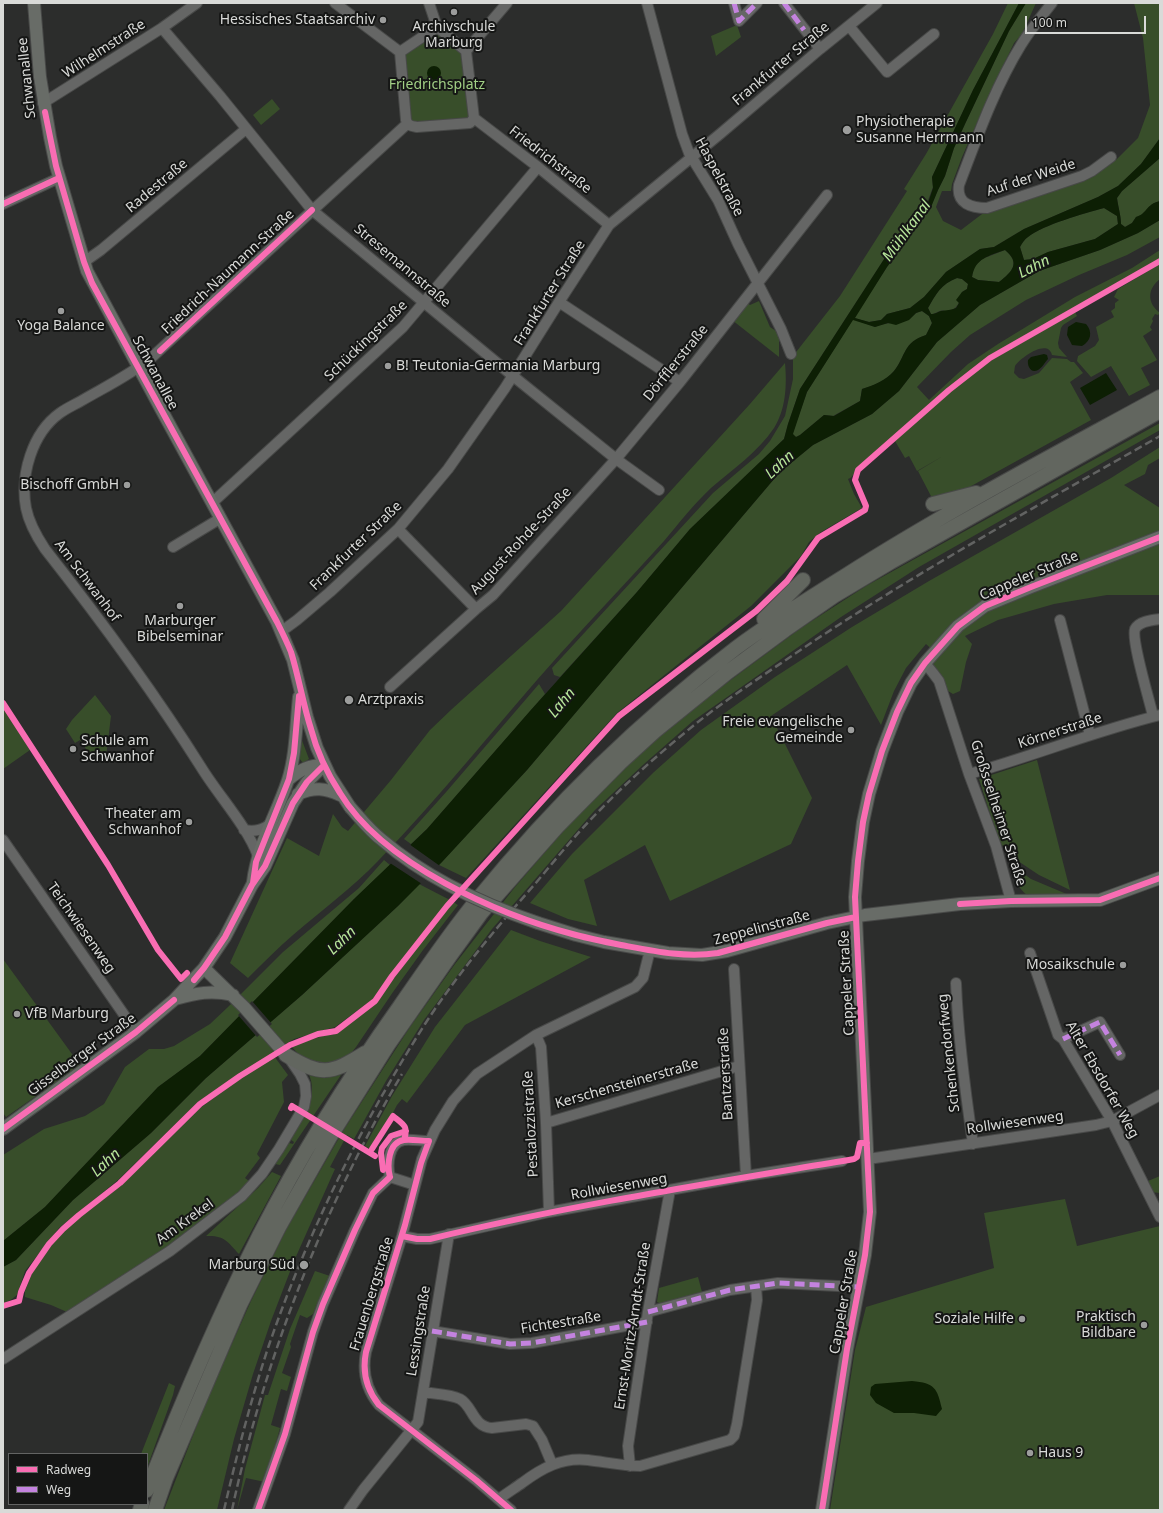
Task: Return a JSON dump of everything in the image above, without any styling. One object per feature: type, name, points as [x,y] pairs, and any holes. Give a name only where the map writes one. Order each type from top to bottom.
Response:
[{"type":"highway","points":[[148,1488],[201,1359],[260,1233],[312,1142],[368,1051],[475,901],[584,780],[682,690],[777,618],[877,556],[1160,397]]},
{"type":"highway","points":[[155,1510],[166,1478],[240,1305],[279,1227],[330,1137],[388,1045],[482,912],[557,827],[655,731],[728,672],[834,596],[891,562],[1160,411]]},
{"type":"highway","points":[[933,504],[996,488]]},
{"type":"highway","points":[[738,647],[803,580]]},
{"type":"highway","points":[[286,1055],[301,1068],[327,1071],[338,1068],[368,1051]]},
{"type":"main road","name":"Schwanallee","points":[[34,3],[44,107],[54,162],[84,262],[98,293],[282,631]]},
{"type":"main road","name":"Cappeler Straße","points":[[822,1510],[847,1349],[858,1287],[866,1255],[870,1212],[856,898],[860,841],[869,794],[882,751],[892,724],[911,683],[933,653],[958,626],[970,616],[999,599],[1160,537]]},
{"type":"main road","points":[[282,631],[290,650],[310,729],[324,765],[340,795]]},
{"type":"main road","name":"Gisselberger Straße","points":[[252,885],[258,856],[289,779],[294,753],[300,688]]},
{"type":"main road","points":[[289,779],[303,768],[324,765]]},
{"type":"main road","name":"Gisselberger Straße","points":[[3,1129],[136,1032],[174,1000],[204,968],[228,931],[252,885],[265,866],[298,794],[307,782],[324,765]]},
{"type":"main road","points":[[298,794],[306,790],[316,788],[331,791],[340,795]]},
{"type":"main road","name":"Zeppelinstraße","points":[[340,795],[381,840],[418,867],[479,900],[538,923],[576,935],[674,954],[711,954],[727,951],[827,923],[856,917],[960,904],[1011,901]]},
{"type":"main road","name":"Großseelheimer Straße","points":[[1011,901],[1100,900],[1160,878]]},
{"type":"main road","points":[[204,968],[233,996],[286,1055]]},
{"type":"main road","points":[[174,1000],[204,992],[219,992],[233,996]]},
{"type":"street","name":"Wilhelmstraße","points":[[44,107],[197,3]]},
{"type":"street","points":[[335,3],[400,52],[407,124],[417,127],[470,123],[474,118],[466,51],[437,27],[429,3]]},
{"type":"street","points":[[466,51],[507,3]]},
{"type":"street","name":"Haspelstraße","points":[[647,3],[682,134],[692,158],[718,200],[781,329],[790,354]]},
{"type":"street","points":[[734,3],[739,21],[757,3]]},
{"type":"street","points":[[784,3],[820,49]]},
{"type":"street","name":"Frankfurter Straße","points":[[282,631],[330,592],[398,528],[448,469],[513,376],[609,225],[692,158],[820,49],[877,3]]},
{"type":"street","name":"Auf der Weide","points":[[1052,3],[1020,46],[997,91],[973,146],[958,192],[967,205],[977,208],[987,208],[1082,176],[1092,171],[1111,157]]},
{"type":"street","points":[[849,26],[886,72],[934,34]]},
{"type":"street","points":[[400,52],[437,27]]},
{"type":"street","name":"Stresemannstraße","points":[[162,28],[312,210],[513,376],[616,459],[659,490]]},
{"type":"street","name":"Friedrichstraße","points":[[474,118],[538,167],[609,225]]},
{"type":"street","name":"Friedrich-Naumann-Straße","points":[[139,368],[166,346],[407,124]]},
{"type":"street","name":"Radestraße","points":[[84,262],[101,250],[246,129]]},
{"type":"street","name":"Schückingstraße","points":[[213,502],[404,327],[538,167]]},
{"type":"street","points":[[3,204],[59,178]]},
{"type":"street","name":"Dörfflerstraße","points":[[616,459],[680,382],[827,195]]},
{"type":"street","points":[[559,302],[680,382]]},
{"type":"street","name":"Am Schwanhof","points":[[139,368],[60,413],[47,426],[34,446],[27,466],[24,486],[26,508],[32,525],[45,549],[128,658],[244,830],[254,846],[258,856]]},
{"type":"street","name":"August-Rohde-Straße","points":[[390,687],[493,595],[616,459]]},
{"type":"street","points":[[173,547],[221,518]]},
{"type":"street","points":[[398,528],[476,609]]},
{"type":"street","points":[[1157,715],[1136,648],[1135,634],[1139,624],[1160,619]]},
{"type":"street","points":[[1060,620],[1090,735]]},
{"type":"street","name":"Großseelheimer Straße","points":[[925,663],[934,673],[939,682],[969,774],[996,846],[1011,901]]},
{"type":"street","name":"Körnerstraße","points":[[969,774],[1002,765],[1090,735],[1157,715]]},
{"type":"street","points":[[244,830],[257,831],[264,829],[272,823]]},
{"type":"street","name":"Teichwiesenweg","points":[[3,840],[136,1032]]},
{"type":"street","points":[[258,1510],[285,1434],[313,1332],[334,1276],[373,1193],[389,1175],[388,1157],[395,1146],[404,1140],[429,1141],[453,1101],[470,1080],[485,1068],[536,1036],[635,987],[643,978],[650,950]]},
{"type":"street","name":"Alter Ebsdorfer Weg","points":[[1030,952],[1058,1034],[1063,1039],[1112,1121],[1160,1217]]},
{"type":"street","name":"Bantzerstraße","points":[[734,969],[746,1176]]},
{"type":"street","name":"Schenkendorfweg","points":[[956,982],[957,1017],[973,1144]]},
{"type":"street","points":[[1063,1039],[1100,1022],[1120,1055]]},
{"type":"street","name":"Pestalozzistraße","points":[[536,1036],[541,1047],[546,1123],[549,1212]]},
{"type":"street","name":"Kerschensteinerstraße","points":[[546,1123],[739,1066]]},
{"type":"street","name":"Am Krekel","points":[[3,1360],[170,1251],[242,1196],[262,1174],[304,1107],[306,1096],[301,1068]]},
{"type":"street","name":"Rollwiesenweg","points":[[868,1159],[1096,1125],[1112,1121],[1160,1095]]},
{"type":"street","name":"Frauenbergstraße","points":[[429,1141],[402,1236],[366,1352],[364,1361],[364,1376],[369,1391],[379,1405],[511,1510]]},
{"type":"street","name":"Rollwiesenweg","points":[[402,1236],[416,1239],[430,1238],[549,1212],[746,1176],[842,1161]]},
{"type":"street","points":[[389,1175],[415,1186]]},
{"type":"street","name":"Ernst-Moritz-Arndt-Straße","points":[[630,1466],[628,1446],[648,1312],[670,1190]]},
{"type":"street","name":"Lessingstraße","points":[[349,1510],[363,1490],[418,1422],[449,1234]]},
{"type":"street","points":[[648,1312],[730,1290],[778,1283],[858,1287]]},
{"type":"street","points":[[499,1499],[536,1473],[552,1464],[576,1459],[640,1466],[730,1440],[734,1436],[738,1424],[757,1300],[756,1286]]},
{"type":"street","name":"Fichtestraße","points":[[432,1331],[510,1344],[532,1343],[647,1322]]},
{"type":"street","points":[[423,1392],[456,1397],[461,1400],[475,1418],[486,1427],[492,1428],[526,1424],[533,1426],[542,1440],[552,1464]]},
{"type":"green space","points":[[1008,3],[1019,3],[973,90],[932,177],[933,187],[927,203],[919,206],[910,219],[800,389],[784,439],[690,529],[637,592],[560,677],[554,675],[552,668],[713,493],[759,454],[770,441],[785,416],[793,379],[793,356],[840,296],[907,191],[904,189],[926,154],[993,34]]},
{"type":"green space","points":[[1026,3],[1036,3],[1022,34],[1014,43],[991,91],[962,157],[952,184],[951,191],[942,191],[936,207],[943,221],[961,230],[986,211],[999,207],[1114,157],[1116,160],[1138,138],[1150,105],[1143,38],[1134,3],[1160,3],[1160,138],[1141,164],[1118,186],[1098,197],[1024,229],[994,247],[980,249],[946,272],[924,297],[910,308],[887,314],[881,320],[869,322],[854,318],[887,267],[931,207],[945,176],[954,148],[965,124],[1009,31]]},
{"type":"green space","points":[[737,25],[741,37],[716,56],[711,36]]},
{"type":"green space","name":"Friedrichsplatz","points":[[436,28],[465,52],[469,122],[410,124],[403,53]]},
{"type":"green space","points":[[272,99],[280,109],[261,125],[253,115]]},
{"type":"green space","points":[[1160,158],[1160,201],[1152,204],[1140,216],[1136,217],[1132,223],[1125,227],[1121,224],[1117,198],[1122,191]]},
{"type":"green space","points":[[1104,208],[1117,216],[1118,224],[1095,239],[1048,252],[1033,259],[1024,260],[1020,247],[1026,239],[1035,233],[1064,220]]},
{"type":"green space","points":[[1160,220],[1160,237],[1127,255],[1079,275],[1026,300],[970,335],[917,387],[929,400],[968,364],[998,344],[1075,297],[1132,268],[1160,250],[1160,259],[989,356],[948,390],[858,467],[853,476],[848,479],[862,508],[821,532],[809,542],[801,556],[751,606],[617,713],[466,878],[439,865],[527,770],[780,472],[813,445],[872,414],[899,391],[937,342],[980,305],[1039,271],[1100,250],[1138,233]]},
{"type":"green space","points":[[1005,250],[1013,259],[1014,263],[1008,275],[999,282],[978,280],[972,277],[974,267],[982,259]]},
{"type":"green space","points":[[1160,264],[1160,279],[1153,287],[1150,296],[1153,305],[1160,313],[1158,315],[1155,314],[1152,319],[1153,321],[1150,327],[1152,330],[1143,336],[1157,360],[1141,368],[1150,385],[1129,396],[1111,366],[1091,377],[1077,361],[1078,356],[1095,346],[1099,340],[1096,327],[1114,317],[1111,311],[1115,308],[1115,303],[1119,300],[1114,297],[1118,289]]},
{"type":"green space","points":[[957,278],[962,279],[968,284],[967,289],[962,292],[956,307],[951,310],[931,314],[928,308],[936,294],[943,286],[951,280]]},
{"type":"green space","points":[[759,301],[770,327],[779,333],[779,357],[732,320],[746,302],[750,305]]},
{"type":"green space","points":[[922,311],[929,316],[932,323],[926,335],[913,341],[891,374],[880,382],[862,389],[860,401],[833,416],[824,415],[796,437],[792,434],[807,392],[853,319],[875,327],[909,319],[916,313]]},
{"type":"green space","points":[[1075,312],[1077,316],[1061,328],[1058,343],[1059,348],[1067,357],[1052,355],[1050,350],[1045,348],[1040,349],[1028,354],[1018,362],[1015,366],[1014,373],[1019,378],[1024,379],[1039,373],[1052,358],[1067,359],[1074,362],[1083,373],[1070,382],[1091,420],[964,490],[932,498],[918,471],[943,456],[917,471],[909,456],[905,458],[895,441],[950,391],[992,360]]},
{"type":"green space","points":[[785,363],[785,397],[778,421],[768,437],[753,453],[699,500],[664,541],[514,706],[402,836],[358,880],[287,940],[248,978],[230,963],[287,838],[319,856],[333,814],[342,827],[348,831],[391,780],[430,730],[561,611],[750,404]]},
{"type":"green space","points":[[1160,423],[1160,430],[919,567],[841,617],[693,721],[595,810],[492,929],[424,1020],[386,1081],[354,1139],[347,1135],[330,1167],[335,1169],[294,1261],[271,1321],[253,1374],[234,1439],[217,1510],[164,1510],[206,1402],[251,1301],[286,1230],[343,1131],[410,1027],[455,964],[515,887],[571,822],[628,764],[682,716],[801,628],[866,586]]},
{"type":"green space","points":[[1160,447],[1160,458],[1148,465],[1145,474],[1124,485],[1160,508],[1160,595],[1107,595],[1054,604],[998,620],[965,636],[972,644],[966,662],[960,691],[953,694],[948,691],[932,663],[939,656],[926,644],[906,668],[894,691],[881,725],[847,665],[771,716],[812,798],[791,844],[670,901],[645,845],[584,880],[597,926],[568,919],[530,903],[572,854],[654,772],[701,730],[775,677],[852,627],[929,581],[1111,478]]},
{"type":"green space","points":[[539,684],[545,694],[427,829],[411,844],[404,839],[447,791]]},
{"type":"green space","points":[[95,695],[111,716],[106,757],[90,755],[80,740],[75,743],[66,729],[72,720]]},
{"type":"green space","points":[[3,706],[30,750],[3,769]]},
{"type":"green space","points":[[300,735],[309,759],[303,763],[299,758]]},
{"type":"green space","points":[[1037,760],[1070,890],[1039,875],[1018,861],[999,842],[979,779]]},
{"type":"green space","points":[[384,860],[390,865],[354,899],[200,1056],[158,1087],[45,1207],[3,1241],[3,1155],[44,1129],[85,1116],[104,1104],[125,1067],[149,1049],[164,1049],[174,1046],[210,1024],[283,952],[359,888]]},
{"type":"green space","points":[[1014,869],[1017,869],[1031,879],[1069,895],[1027,895],[1019,887],[1015,880],[1013,873]]},
{"type":"green space","points":[[419,884],[450,900],[373,999],[335,1027],[294,1039],[199,1101],[118,1180],[59,1228],[25,1271],[17,1295],[3,1304],[3,1267],[16,1260],[73,1200],[151,1133],[206,1078],[302,995],[398,906]]},
{"type":"green space","points":[[453,902],[458,905],[423,950],[349,1056],[323,1066],[301,1057],[291,1046],[329,1034],[333,1035],[376,1002]]},
{"type":"green space","points":[[511,930],[591,957],[465,1025],[407,1103],[402,1099],[397,1105],[373,1151],[365,1146],[392,1096],[435,1027]]},
{"type":"green space","points":[[3,959],[80,1065],[43,1091],[35,1080],[31,1082],[39,1094],[6,1117],[3,1113]]},
{"type":"green space","points":[[274,1056],[288,1075],[282,1082],[284,1102],[257,1154],[260,1158],[245,1178],[249,1181],[239,1193],[183,1237],[67,1312],[51,1305],[25,1297],[25,1291],[32,1273],[51,1246],[64,1231],[122,1185],[200,1108]]},
{"type":"green space","points":[[308,1072],[343,1072],[280,1165],[275,1164],[289,1143],[293,1144],[294,1142],[291,1140],[308,1108],[312,1090]]},
{"type":"green space","points":[[272,1172],[281,1176],[239,1254],[225,1240],[217,1237],[206,1236],[258,1188]]},
{"type":"green space","points":[[1160,1176],[1160,1193],[1151,1192],[1148,1181]]},
{"type":"green space","points":[[1065,1199],[1077,1246],[1160,1226],[1160,1510],[830,1510],[855,1350],[866,1307],[994,1268],[984,1213]]},
{"type":"green space","points":[[315,1271],[330,1276],[313,1314],[307,1318],[300,1315],[290,1344],[291,1347],[282,1373],[291,1377],[287,1391],[281,1389],[271,1425],[280,1428],[265,1482],[246,1478],[237,1510],[245,1469],[265,1395],[268,1395],[290,1329]]},
{"type":"green space","points":[[698,1277],[702,1292],[662,1303],[657,1302],[659,1288]]},
{"type":"green space","points":[[169,1383],[175,1386],[173,1395],[148,1465],[148,1453],[141,1453]]},
{"type":"water","points":[[1019,3],[1026,3],[1009,31],[965,124],[954,148],[945,176],[931,207],[887,267],[855,318],[869,322],[881,320],[887,314],[910,308],[924,297],[946,272],[980,249],[994,247],[1024,229],[1098,197],[1118,186],[1141,164],[1160,138],[1160,158],[1122,191],[1117,198],[1121,224],[1125,227],[1132,223],[1136,217],[1140,216],[1152,204],[1160,201],[1160,220],[1138,233],[1100,250],[1039,271],[980,305],[937,342],[899,391],[872,414],[813,445],[780,472],[527,770],[442,862],[398,906],[302,995],[206,1078],[151,1133],[73,1200],[16,1260],[3,1267],[3,1241],[45,1207],[158,1087],[200,1056],[354,899],[427,829],[637,592],[690,529],[784,439],[800,389],[910,219],[919,206],[928,203],[933,188],[932,177],[973,90]],"holes":[[[1104,208],[1117,216],[1118,224],[1095,239],[1048,252],[1033,259],[1024,260],[1020,247],[1028,237],[1044,228],[1076,216]],[[1005,250],[1013,259],[1014,263],[1011,271],[999,282],[978,280],[972,277],[976,266],[988,256]],[[957,278],[962,279],[968,284],[967,289],[962,292],[956,300],[959,303],[956,308],[951,310],[931,314],[928,308],[943,286],[951,280]],[[922,311],[929,316],[932,323],[926,335],[913,341],[909,346],[894,371],[883,380],[862,389],[860,401],[834,416],[824,415],[796,437],[793,434],[807,392],[853,320],[875,327],[888,323],[896,325],[909,320],[916,313]]]},
{"type":"water","points":[[434,66],[439,68],[441,73],[439,78],[434,80],[429,78],[427,73],[429,68]]},
{"type":"water","points":[[1076,322],[1086,324],[1090,330],[1089,339],[1082,346],[1072,345],[1067,335],[1068,327]]},
{"type":"water","points":[[1044,354],[1047,355],[1048,359],[1036,371],[1031,370],[1028,360],[1031,357]]},
{"type":"water","points":[[1106,373],[1117,390],[1090,405],[1080,388]]},
{"type":"water","points":[[912,1381],[926,1383],[934,1388],[942,1409],[936,1416],[914,1413],[894,1413],[876,1403],[870,1395],[871,1387],[875,1384]]},
{"type":"pier","points":[[409,844],[440,866],[422,884],[390,863]]},
{"type":"pier","points":[[252,1001],[272,1024],[257,1037],[238,1015]]},
{"type":"railway","points":[[224,1510],[256,1386],[284,1303],[319,1220],[358,1140],[379,1101],[437,1006],[463,970],[574,838],[610,800],[656,757],[705,716],[743,689],[840,624],[930,568],[1160,436]]},
{"type":"railway","points":[[232,1510],[245,1454],[261,1397],[279,1341],[300,1285],[322,1230],[347,1177],[402,1074]]},
{"type":"marked path","points":[[734,3],[739,21],[757,3]]},
{"type":"marked path","points":[[784,3],[804,30]]},
{"type":"marked path","points":[[1063,1039],[1100,1022],[1120,1055]]},
{"type":"marked path","points":[[648,1312],[730,1290],[778,1283],[858,1287]]},
{"type":"marked path","points":[[432,1331],[510,1344],[532,1343],[647,1322]]},
{"type":"cycle path","points":[[45,112],[56,166],[84,262],[92,283],[279,626],[291,652],[308,720],[319,754],[335,785],[359,819],[384,842],[413,864],[478,900],[545,926],[621,945],[693,955],[718,953],[827,923],[856,917]]},
{"type":"cycle path","points":[[3,204],[59,178]]},
{"type":"cycle path","points":[[160,351],[312,210]]},
{"type":"cycle path","points":[[3,1306],[19,1301],[29,1273],[49,1244],[63,1229],[120,1183],[200,1104],[240,1076],[290,1045],[318,1034],[336,1031],[375,1001],[392,976],[447,906],[619,716],[756,611],[787,581],[818,538],[865,510],[866,506],[855,480],[858,470],[949,390],[990,358],[1160,261]]},
{"type":"cycle path","points":[[822,1510],[847,1349],[865,1255],[870,1212],[855,897],[863,822],[869,794],[882,751],[897,712],[911,683],[925,663],[958,626],[985,606],[1160,537]]},
{"type":"cycle path","points":[[253,883],[256,862],[289,779],[294,753],[299,696]]},
{"type":"cycle path","points":[[3,703],[108,865],[158,950],[181,979],[187,973]]},
{"type":"cycle path","points":[[194,980],[225,937],[252,885],[265,866],[293,803],[307,782],[324,765]]},
{"type":"cycle path","points":[[960,904],[1011,901],[1100,900],[1160,878]]},
{"type":"cycle path","points":[[3,1129],[136,1032],[174,1000]]},
{"type":"cycle path","points":[[291,1108],[292,1106],[375,1156]]},
{"type":"cycle path","points":[[372,1149],[393,1116],[402,1123],[405,1128],[406,1131],[404,1140]]},
{"type":"cycle path","points":[[383,1170],[381,1153],[382,1148],[391,1136],[406,1131]]},
{"type":"cycle path","points":[[390,1177],[389,1161],[395,1145],[404,1140],[429,1141],[421,1163],[405,1225],[366,1352],[365,1373],[368,1386],[379,1405],[476,1480],[511,1510]]},
{"type":"cycle path","points":[[402,1236],[417,1239],[430,1239],[588,1205],[854,1159],[857,1157],[860,1143],[867,1143]]},
{"type":"cycle path","points":[[258,1510],[285,1434],[313,1332],[323,1304],[355,1230],[373,1193],[390,1177]]},
{"type":"place","name":"Archivschule Marburg","points":[[454,12]]},
{"type":"place","name":"Hessisches Staatsarchiv","points":[[383,20]]},
{"type":"place","name":"Physiotherapie Susanne Herrmann","points":[[847,130]]},
{"type":"place","name":"Yoga Balance","points":[[61,311]]},
{"type":"place","name":"B! Teutonia-Germania Marburg","points":[[388,366]]},
{"type":"place","name":"Bischoff GmbH","points":[[127,485]]},
{"type":"place","name":"Marburger Bibelseminar","points":[[180,606]]},
{"type":"place","name":"Arztpraxis","points":[[349,700]]},
{"type":"place","name":"Freie evangelische Gemeinde","points":[[851,730]]},
{"type":"place","name":"Schule am Schwanhof","points":[[73,749]]},
{"type":"place","name":"Theater am Schwanhof","points":[[189,822]]},
{"type":"place","name":"Mosaikschule","points":[[1123,965]]},
{"type":"place","name":"VfB Marburg","points":[[17,1014]]},
{"type":"place","name":"Marburg Süd","points":[[304,1265]]},
{"type":"place","name":"Soziale Hilfe","points":[[1022,1319]]},
{"type":"place","name":"Praktisch Bildbare","points":[[1144,1325]]},
{"type":"place","name":"Haus 9","points":[[1030,1453]]},
{"type":"water label","name":"Mühlkanal","points":[[907,231]]},
{"type":"water label","name":"Lahn","points":[[1034,267]]},
{"type":"water label","name":"Lahn","points":[[780,465]]},
{"type":"water label","name":"Lahn","points":[[562,703]]},
{"type":"water label","name":"Lahn","points":[[342,941]]},
{"type":"water label","name":"Lahn","points":[[106,1163]]}]
